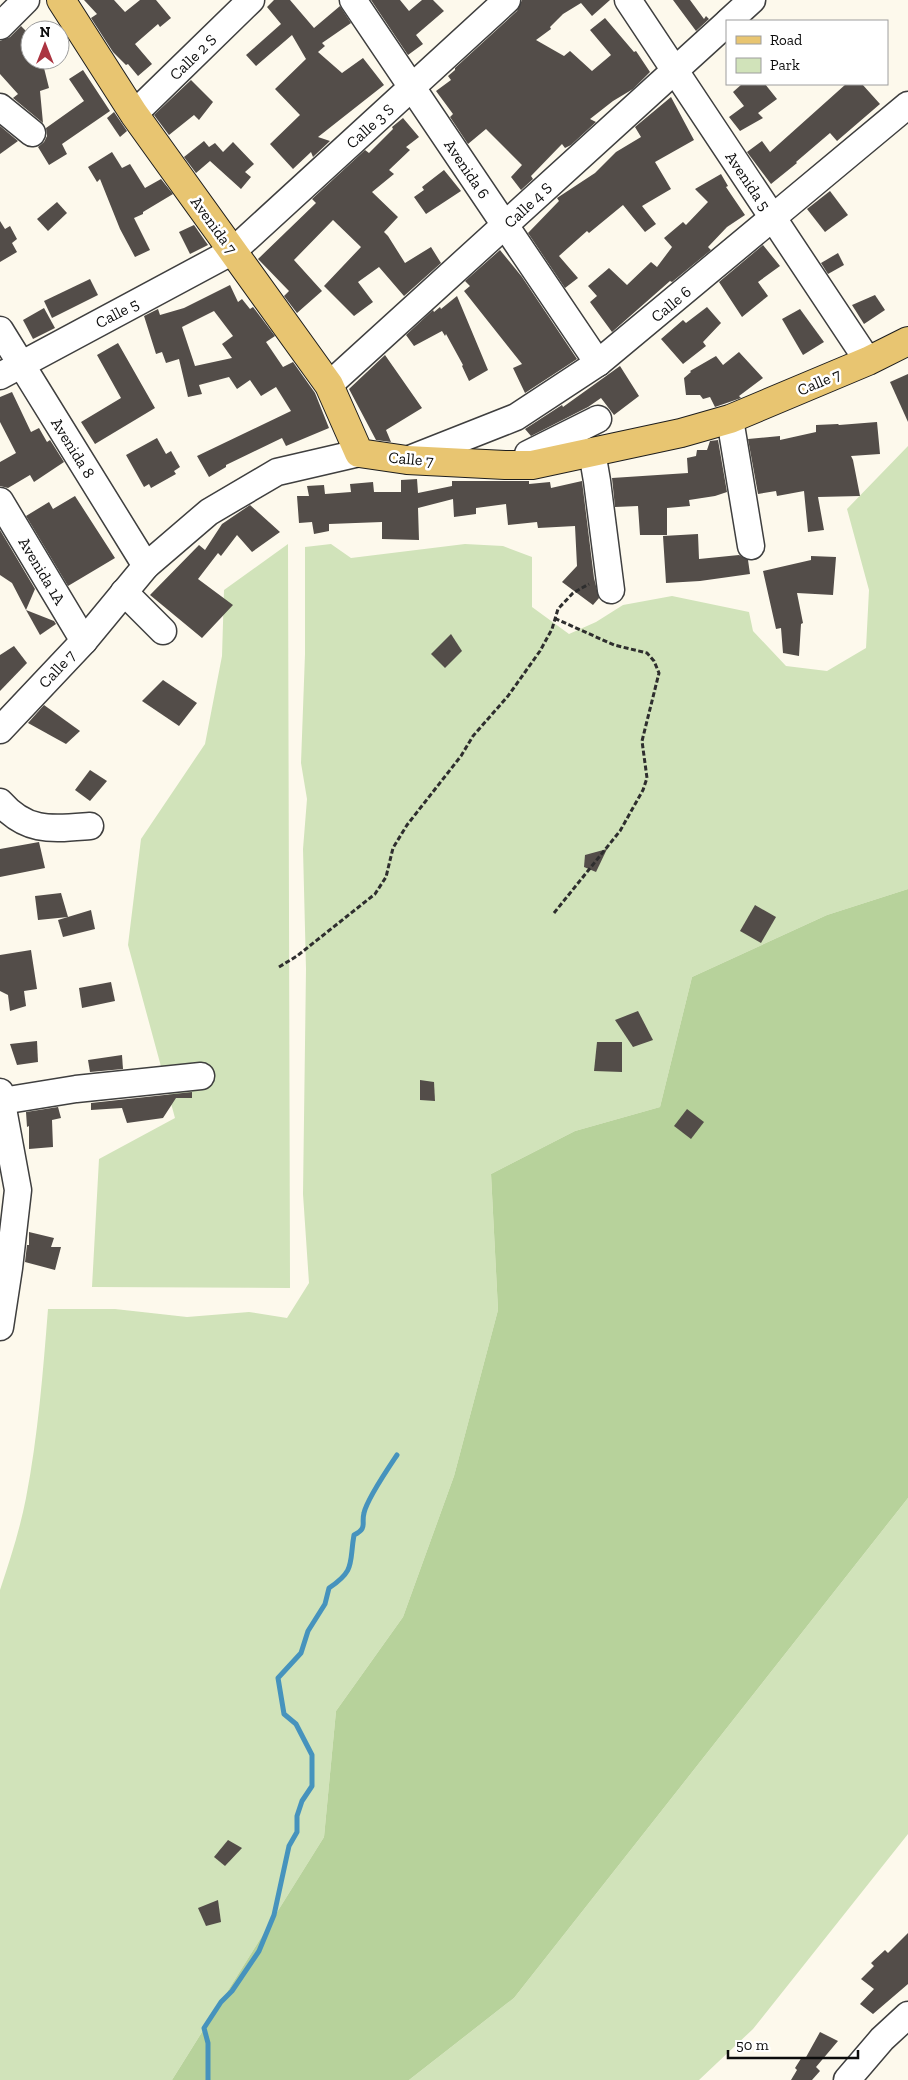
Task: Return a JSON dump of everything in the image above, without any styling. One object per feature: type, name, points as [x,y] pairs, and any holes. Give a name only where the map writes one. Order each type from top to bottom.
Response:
[{"type":"main road","name":"Avenida 7","points":[[61,0],[134,114],[328,385],[359,453]]},
{"type":"main road","name":"Calle 7","points":[[359,453],[406,460],[505,465],[592,452],[681,433],[730,419],[868,361],[908,341]]},
{"type":"street","points":[[0,26],[26,0]]},
{"type":"street","name":"Calle 2 S","points":[[134,114],[251,0]]},
{"type":"street","name":"Avenida 6","points":[[353,0],[598,364]]},
{"type":"street","name":"Calle 3 S","points":[[233,251],[506,0]]},
{"type":"street","name":"Avenida 5","points":[[628,0],[868,361]]},
{"type":"street","name":"Calle 4 S","points":[[730,20],[752,0]]},
{"type":"street","name":"Calle 4 S","points":[[328,385],[726,24]]},
{"type":"street","name":"Calle 6","points":[[406,460],[516,418],[598,364],[908,105]]},
{"type":"street","points":[[0,107],[32,133]]},
{"type":"street","name":"Calle 5","points":[[11,370],[233,251]]},
{"type":"street","name":"Avenida 8","points":[[0,330],[11,370],[146,566]]},
{"type":"street","points":[[516,418],[530,460],[598,420]]},
{"type":"street","points":[[730,419],[751,546]]},
{"type":"street","points":[[592,452],[610,581]]},
{"type":"street","name":"Calle 7","points":[[0,730],[84,641],[146,566],[209,512],[277,472],[359,453]]},
{"type":"street","name":"Avenida 1A","points":[[0,501],[84,641]]},
{"type":"street","points":[[124,592],[163,631]]},
{"type":"street","points":[[0,802],[9,812],[25,823],[53,829],[90,826]]},
{"type":"street","points":[[0,1327],[18,1190],[5,1146],[1,1096],[201,1076]]},
{"type":"street","points":[[847,2080],[882,2039],[908,2015]]},
{"type":"path","points":[[279,967],[297,956],[375,894],[386,877],[393,848],[406,825],[461,756],[473,736],[519,681],[540,651],[552,629],[558,609],[573,593],[610,581]]},
{"type":"path","points":[[554,618],[614,645],[647,653],[654,660],[659,673],[642,741],[647,778],[643,790],[620,831],[554,913]]},
{"type":"green space","points":[[908,446],[908,889],[827,915],[692,977],[660,1107],[575,1131],[491,1174],[498,1310],[454,1476],[403,1617],[336,1711],[324,1837],[172,2080],[0,2080],[0,1590],[21,1521],[30,1475],[40,1404],[48,1309],[115,1309],[187,1317],[249,1312],[287,1318],[309,1283],[303,1194],[306,969],[303,849],[307,799],[301,763],[305,654],[305,547],[331,544],[351,558],[465,544],[503,546],[532,557],[532,607],[569,634],[596,622],[623,605],[672,596],[749,612],[753,631],[786,666],[827,671],[866,648],[869,590],[847,509]]},
{"type":"green space","points":[[288,544],[290,1288],[92,1287],[99,1159],[175,1118],[128,945],[141,839],[205,744],[222,656],[224,590]]},
{"type":"green space","points":[[908,889],[908,1498],[514,1998],[409,2080],[172,2080],[324,1837],[336,1711],[403,1617],[454,1476],[498,1310],[491,1174],[575,1131],[660,1107],[692,977],[827,915]]},
{"type":"green space","points":[[908,1498],[908,1834],[753,2029],[699,2080],[409,2080],[514,1998]]},
{"type":"building","points":[[84,0],[114,0],[125,12],[140,0],[156,0],[171,18],[160,27],[158,24],[135,44],[152,64],[138,76],[128,64],[126,65],[113,52],[91,18],[97,14]]},
{"type":"building","points":[[274,0],[290,0],[314,28],[340,6],[351,23],[322,43],[325,46],[318,52],[342,73],[363,58],[384,85],[318,137],[330,141],[313,157],[311,152],[293,169],[270,144],[300,115],[275,89],[306,59],[292,35],[256,66],[246,55],[281,24],[267,7]]},
{"type":"building","points":[[371,0],[400,0],[409,11],[422,0],[433,0],[444,11],[416,35],[423,44],[408,55]]},
{"type":"building","points":[[522,0],[610,0],[592,16],[581,3],[563,14],[550,27],[551,29],[536,40],[564,56],[570,51],[592,71],[611,55],[590,30],[605,18],[634,52],[636,51],[650,72],[633,89],[613,101],[590,119],[596,122],[571,145],[565,148],[562,144],[531,176],[533,179],[521,190],[511,177],[522,165],[486,129],[468,144],[450,117],[453,114],[436,91],[451,80],[448,76],[455,68],[517,11]]},
{"type":"building","points":[[673,0],[690,0],[704,19],[706,16],[709,19],[696,31]]},
{"type":"building","points":[[20,27],[20,70],[44,70],[49,88],[40,91],[43,123],[13,98],[18,94],[0,74],[0,41],[10,37]]},
{"type":"building","points":[[83,70],[110,111],[62,144],[67,154],[49,165],[38,147],[47,136],[46,128],[84,101],[69,79]]},
{"type":"building","points":[[191,80],[213,102],[199,120],[194,115],[169,135],[154,115]]},
{"type":"building","points":[[741,85],[766,85],[777,99],[758,113],[763,118],[740,131],[729,117],[744,106],[733,92]]},
{"type":"building","points":[[845,85],[863,85],[880,104],[837,141],[830,133],[771,184],[747,152],[762,141],[770,152]]},
{"type":"building","points":[[671,97],[694,140],[655,162],[671,189],[642,206],[656,224],[645,232],[623,205],[589,233],[587,231],[559,256],[578,278],[565,288],[528,233],[559,201],[557,198],[595,173],[616,152],[641,137],[635,127]]},
{"type":"building","points":[[114,112],[127,131],[120,137],[107,118]]},
{"type":"building","points":[[403,118],[419,137],[406,147],[410,150],[389,170],[394,174],[372,192],[398,217],[384,232],[405,263],[431,247],[441,263],[404,296],[379,267],[358,282],[373,302],[354,316],[324,286],[361,247],[333,220],[294,260],[322,291],[297,313],[284,296],[289,291],[258,259],[316,203],[312,199],[365,150],[369,153],[393,129],[392,127]]},
{"type":"building","points":[[0,126],[18,141],[0,154]]},
{"type":"building","points":[[204,141],[209,147],[215,143],[223,152],[233,142],[254,164],[245,172],[251,177],[241,189],[210,161],[196,173],[184,157]]},
{"type":"building","points":[[112,152],[122,168],[130,164],[145,188],[161,179],[173,194],[134,218],[150,250],[135,257],[120,229],[100,179],[97,182],[88,167]]},
{"type":"building","points":[[444,170],[461,191],[426,214],[414,197],[424,190],[422,187]]},
{"type":"building","points":[[721,174],[728,186],[726,187],[745,215],[727,227],[708,247],[711,250],[672,282],[670,281],[612,332],[590,302],[597,296],[588,286],[609,268],[627,285],[651,262],[657,267],[672,247],[664,238],[683,222],[686,225],[708,202],[695,189]]},
{"type":"building","points":[[830,191],[848,215],[825,232],[807,209]]},
{"type":"building","points":[[57,202],[67,213],[48,231],[37,219]]},
{"type":"building","points":[[0,221],[5,229],[10,226],[17,239],[12,243],[17,252],[0,262]]},
{"type":"building","points":[[194,225],[208,245],[190,254],[179,232]]},
{"type":"building","points":[[763,245],[780,266],[758,282],[768,296],[742,317],[719,282]]},
{"type":"building","points":[[500,250],[522,277],[577,359],[525,393],[513,368],[522,364],[464,291],[470,286],[465,281]]},
{"type":"building","points":[[838,253],[844,265],[828,274],[821,263]]},
{"type":"building","points":[[90,279],[98,295],[52,318],[44,301]]},
{"type":"building","points":[[230,285],[238,302],[242,299],[250,309],[253,307],[275,336],[266,342],[283,367],[293,362],[315,393],[329,428],[286,446],[282,438],[226,465],[226,467],[209,477],[197,456],[291,411],[276,387],[261,396],[250,380],[237,389],[229,377],[199,385],[202,394],[188,397],[179,359],[166,363],[162,352],[156,354],[144,316],[158,309],[160,315],[184,308]],"holes":[[[214,311],[233,336],[222,344],[232,358],[195,366],[182,327]]]},
{"type":"building","points":[[875,295],[885,310],[864,324],[852,305]]},
{"type":"building","points":[[457,296],[488,370],[469,381],[463,365],[446,334],[445,336],[442,331],[414,346],[406,335],[433,310],[434,312],[440,307],[441,309]]},
{"type":"building","points":[[707,307],[721,323],[703,342],[706,346],[683,364],[661,339],[683,320],[686,323]]},
{"type":"building","points":[[44,308],[55,328],[33,339],[23,320]]},
{"type":"building","points":[[800,309],[824,342],[803,355],[782,319]]},
{"type":"building","points":[[118,343],[155,408],[95,444],[81,422],[121,398],[97,355]]},
{"type":"building","points":[[739,352],[763,378],[739,396],[741,398],[715,407],[710,397],[703,399],[700,395],[686,395],[684,378],[690,371],[716,356],[723,365]]},
{"type":"building","points":[[385,355],[422,408],[386,430],[391,442],[376,440],[349,389]]},
{"type":"building","points":[[620,366],[639,396],[614,415],[601,398],[588,407],[531,436],[525,429],[562,405],[563,407]]},
{"type":"building","points":[[908,374],[908,422],[890,382]]},
{"type":"building","points":[[12,392],[31,432],[39,428],[47,442],[50,440],[64,462],[34,482],[30,475],[8,488],[0,486],[0,462],[16,453],[0,422],[0,397]]},
{"type":"building","points":[[877,422],[880,454],[851,456],[860,496],[818,497],[824,530],[808,532],[804,491],[777,496],[776,491],[758,494],[748,439],[780,436],[780,440],[816,432],[816,425]]},
{"type":"building","points":[[157,438],[166,454],[171,451],[180,467],[174,471],[176,474],[151,488],[149,484],[144,487],[126,455]]},
{"type":"building","points":[[718,440],[727,492],[689,500],[690,506],[667,508],[667,535],[640,535],[638,506],[615,507],[612,478],[688,473],[687,458],[696,456],[697,450],[707,450],[710,441]]},
{"type":"building","points":[[417,479],[418,493],[452,486],[452,481],[529,481],[529,484],[550,482],[551,488],[582,481],[594,578],[599,598],[593,605],[562,582],[577,566],[575,526],[538,528],[537,522],[508,525],[506,504],[476,508],[476,514],[454,517],[453,499],[418,508],[419,540],[382,539],[382,522],[329,524],[329,531],[314,534],[312,522],[299,523],[297,496],[309,496],[307,486],[324,485],[325,494],[351,492],[350,484],[373,482],[374,492],[401,492],[401,480]]},
{"type":"building","points":[[75,496],[115,558],[68,586],[26,516],[49,502],[53,509]]},
{"type":"building","points":[[250,505],[280,532],[252,552],[237,535],[221,556],[218,553],[198,579],[233,605],[202,638],[150,595],[199,545],[205,550],[222,524]]},
{"type":"building","points":[[0,530],[35,589],[26,610],[12,583],[0,575]]},
{"type":"building","points":[[698,534],[699,559],[739,555],[748,560],[750,574],[700,581],[666,583],[663,536]]},
{"type":"building","points":[[811,556],[836,557],[833,595],[797,593],[803,623],[801,624],[799,656],[783,653],[781,628],[776,629],[763,571],[811,560]]},
{"type":"building","points":[[26,610],[54,621],[56,624],[40,635]]},
{"type":"building","points":[[451,634],[462,651],[445,668],[431,654]]},
{"type":"building","points":[[14,646],[27,663],[0,691],[0,655]]},
{"type":"building","points":[[163,680],[197,703],[179,726],[142,701]]},
{"type":"building","points":[[44,705],[80,731],[66,744],[28,723]]},
{"type":"building","points":[[90,770],[107,781],[90,801],[75,790]]},
{"type":"building","points":[[39,842],[45,868],[0,877],[0,849]]},
{"type":"building","points":[[607,849],[596,872],[584,867],[585,855]]},
{"type":"building","points":[[61,893],[68,917],[38,920],[35,896]]},
{"type":"building","points":[[755,905],[776,917],[761,943],[740,931]]},
{"type":"building","points":[[91,910],[95,929],[63,937],[58,920]]},
{"type":"building","points":[[31,950],[37,989],[24,991],[26,1006],[10,1011],[8,995],[0,991],[0,955]]},
{"type":"building","points":[[111,982],[115,1001],[82,1008],[79,988]]},
{"type":"building","points":[[638,1011],[653,1040],[633,1047],[615,1020]]},
{"type":"building","points":[[37,1041],[38,1062],[17,1065],[10,1044]]},
{"type":"building","points":[[597,1042],[622,1042],[622,1072],[594,1071]]},
{"type":"building","points":[[122,1055],[123,1069],[90,1072],[88,1060]]},
{"type":"building","points":[[420,1080],[434,1082],[435,1101],[420,1100]]},
{"type":"building","points":[[192,1092],[192,1098],[176,1098],[163,1118],[127,1123],[122,1108],[91,1110],[91,1103]]},
{"type":"building","points":[[58,1107],[61,1118],[52,1120],[53,1147],[29,1149],[29,1126],[27,1127],[26,1112]]},
{"type":"building","points":[[687,1109],[704,1122],[691,1139],[674,1126]]},
{"type":"building","points":[[29,1232],[54,1238],[51,1247],[61,1247],[55,1270],[25,1262],[27,1245],[29,1245]]},
{"type":"building","points":[[228,1840],[242,1848],[225,1866],[214,1857]]},
{"type":"building","points":[[218,1900],[221,1922],[206,1926],[198,1908]]},
{"type":"building","points":[[908,1933],[908,1984],[873,2014],[860,2004],[874,1989],[861,1979],[874,1966],[871,1963],[885,1950],[888,1953]]},
{"type":"building","points":[[820,2032],[838,2041],[816,2067],[820,2071],[812,2080],[791,2080],[797,2070],[795,2068],[802,2057],[805,2059]]},
{"type":"waterway","points":[[208,2080],[208,2043],[204,2028],[259,1951],[274,1915],[289,1846],[297,1832],[297,1816],[302,1801],[312,1786],[312,1755],[296,1724],[284,1714],[278,1678],[301,1653],[308,1631],[325,1604],[329,1588],[338,1582],[347,1571],[350,1565],[354,1535],[363,1528],[363,1517],[369,1500],[397,1455]]}]
